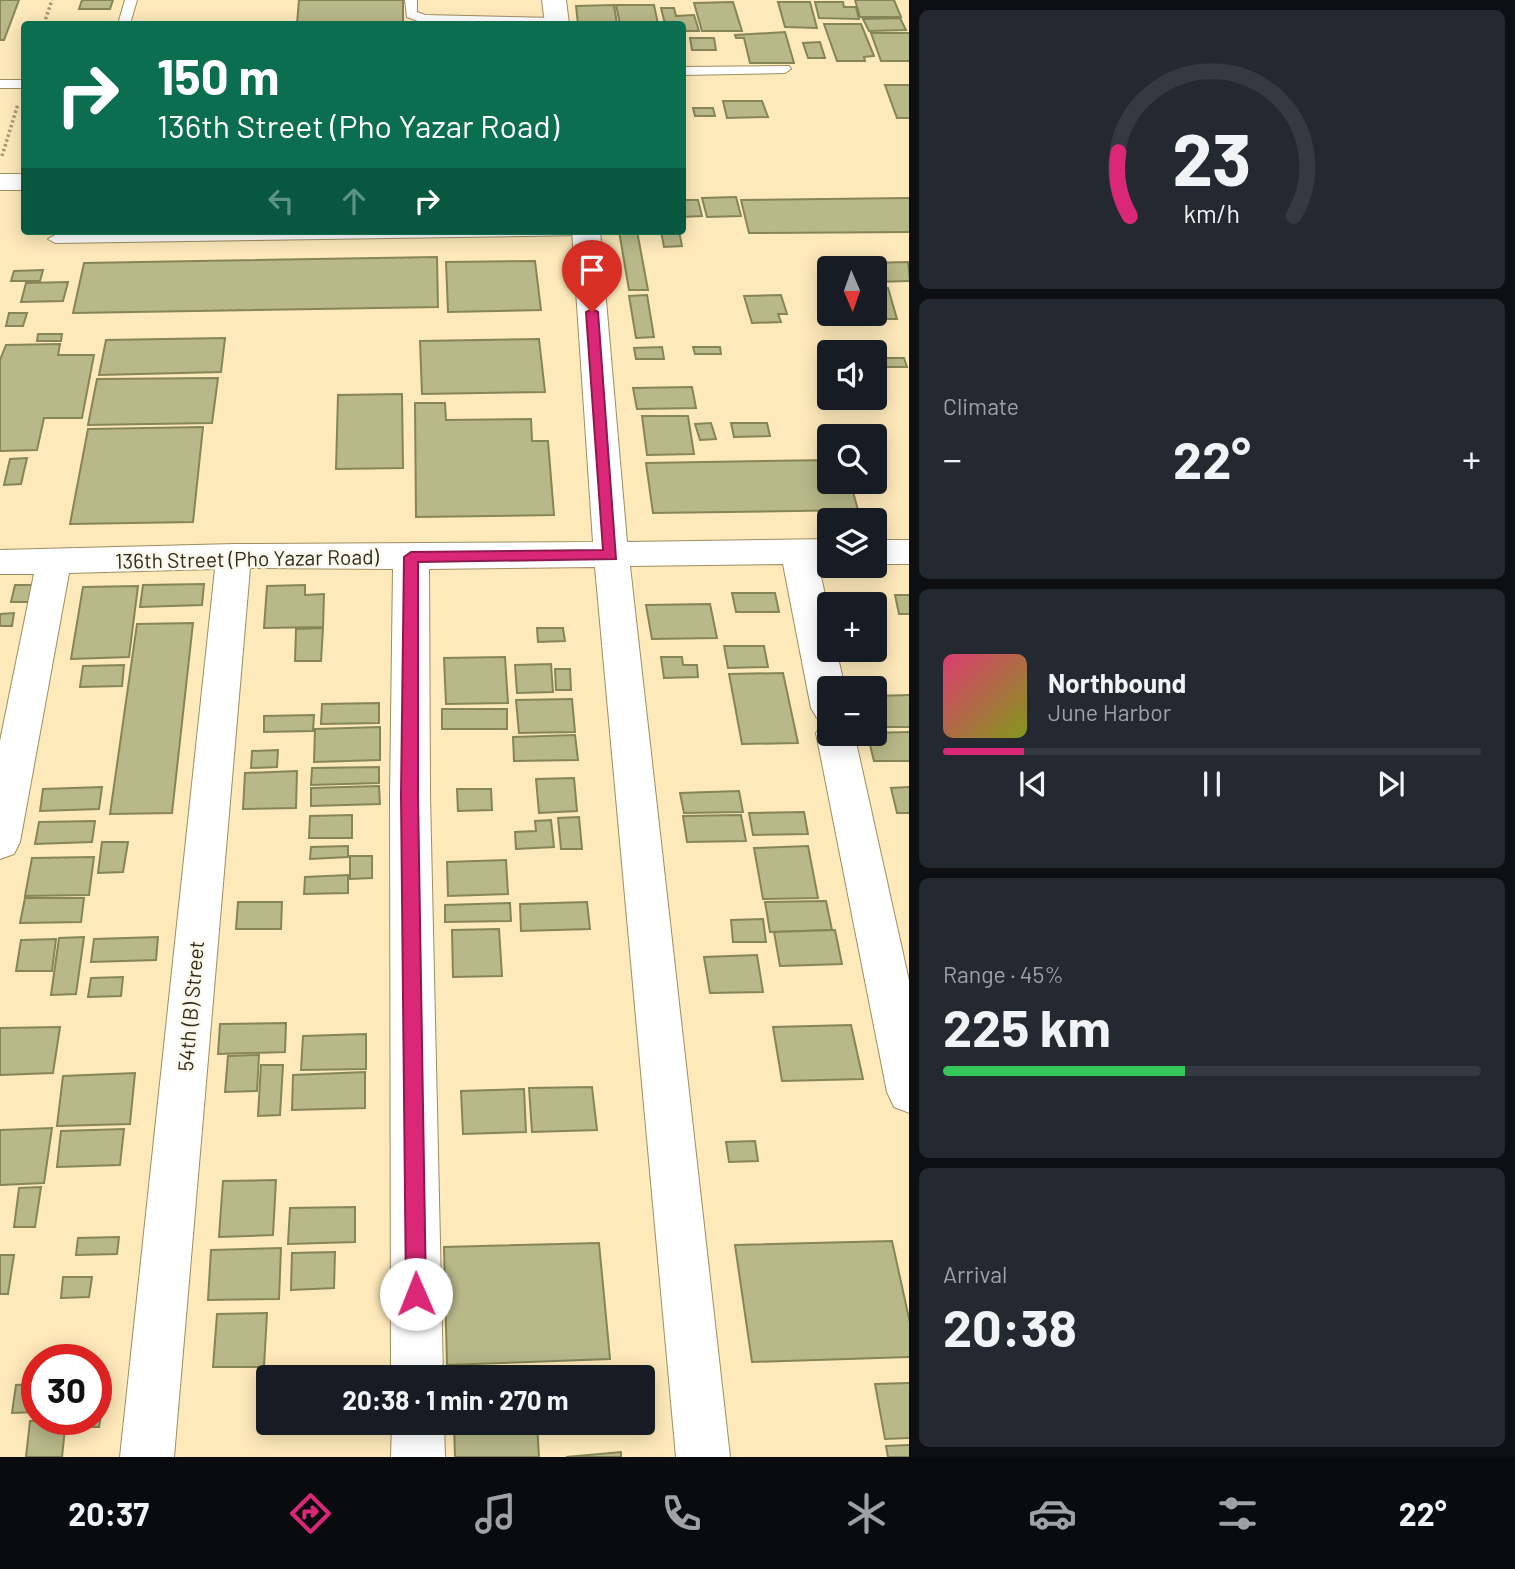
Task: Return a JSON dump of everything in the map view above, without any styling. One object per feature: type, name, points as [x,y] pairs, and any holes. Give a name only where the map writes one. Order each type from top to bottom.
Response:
[{"type":"street","points":[[0,182],[21,182]]},
{"type":"street","points":[[586,235],[611,555],[703,1457]]},
{"type":"street","points":[[814,551],[827,676]]},
{"type":"street","name":"136th Street (Pho Yazar Road)","points":[[0,562],[234,556],[411,557],[814,551]]},
{"type":"street","points":[[887,551],[909,552]]},
{"type":"street","name":"54th (B) Street","points":[[147,1457],[234,556]]},
{"type":"street","points":[[411,557],[410,795],[417,1365]]},
{"type":"street","points":[[0,842],[54,561]]},
{"type":"street","points":[[838,746],[909,1092]]},
{"type":"street","points":[[418,1435],[418,1457]]},
{"type":"lane","points":[[125,21],[131,0]]},
{"type":"lane","points":[[411,0],[411,14],[423,19],[556,15]]},
{"type":"lane","points":[[686,71],[785,69]]},
{"type":"lane","points":[[0,84],[21,84]]},
{"type":"lane","points":[[55,239],[320,235]]},
{"type":"path","points":[[45,21],[52,0]]},
{"type":"path","points":[[0,164],[21,94]]},
{"type":"building","points":[[0,0],[19,0],[4,40],[0,40]]},
{"type":"building","points":[[82,0],[113,0],[110,9],[79,9]]},
{"type":"building","points":[[299,0],[403,0],[403,21],[297,21]]},
{"type":"building","points":[[855,0],[894,0],[901,17],[860,17]]},
{"type":"building","points":[[733,2],[742,31],[702,31],[694,3]]},
{"type":"building","points":[[778,2],[810,2],[817,28],[785,27]]},
{"type":"building","points":[[815,2],[843,2],[844,7],[856,7],[859,19],[819,18]]},
{"type":"building","points":[[614,5],[617,21],[578,21],[576,6]]},
{"type":"building","points":[[616,5],[654,5],[657,21],[619,21]]},
{"type":"building","points":[[661,8],[674,8],[676,16],[694,15],[699,31],[686,31],[686,21],[664,21]]},
{"type":"building","points":[[900,18],[906,30],[869,31],[863,19]]},
{"type":"building","points":[[824,24],[861,24],[874,56],[864,57],[865,61],[837,61]]},
{"type":"building","points":[[785,32],[794,63],[750,63],[744,38],[736,38],[735,35]]},
{"type":"building","points":[[871,33],[909,33],[909,61],[881,61]]},
{"type":"building","points":[[690,38],[714,38],[716,50],[692,50]]},
{"type":"building","points":[[820,42],[825,58],[808,58],[803,43]]},
{"type":"building","points":[[885,85],[909,85],[909,118],[897,118]]},
{"type":"building","points":[[723,101],[762,101],[768,117],[727,118]]},
{"type":"building","points":[[693,108],[713,108],[715,116],[695,116]]},
{"type":"building","points":[[736,197],[741,216],[707,217],[702,198]]},
{"type":"building","points":[[909,198],[909,232],[749,233],[741,200]]},
{"type":"building","points":[[686,200],[698,200],[702,216],[686,217]]},
{"type":"building","points":[[620,235],[638,235],[648,290],[629,290]]},
{"type":"building","points":[[662,235],[680,235],[682,246],[664,247]]},
{"type":"building","points":[[437,257],[438,307],[73,313],[84,263]]},
{"type":"building","points":[[535,261],[541,310],[448,312],[446,262]]},
{"type":"building","points":[[908,262],[909,281],[887,282],[887,263]]},
{"type":"building","points":[[43,270],[40,281],[11,281],[14,271]]},
{"type":"building","points":[[68,282],[63,301],[21,302],[26,283]]},
{"type":"building","points":[[887,288],[888,288],[897,319],[887,319]]},
{"type":"building","points":[[647,295],[654,337],[636,338],[629,296]]},
{"type":"building","points":[[781,295],[787,314],[778,314],[781,322],[752,323],[744,296]]},
{"type":"building","points":[[9,313],[27,313],[23,326],[6,326]]},
{"type":"building","points":[[38,334],[62,334],[61,341],[37,341]]},
{"type":"building","points":[[225,338],[221,372],[99,375],[106,340]]},
{"type":"building","points":[[539,339],[545,392],[422,394],[420,341]]},
{"type":"building","points":[[60,344],[58,355],[94,355],[82,418],[44,418],[37,450],[0,451],[0,360],[6,345]]},
{"type":"building","points":[[662,347],[664,359],[636,359],[634,348]]},
{"type":"building","points":[[693,347],[720,347],[721,354],[695,354]]},
{"type":"building","points":[[887,358],[904,358],[907,367],[887,367]]},
{"type":"building","points":[[218,378],[212,423],[88,425],[97,379]]},
{"type":"building","points":[[692,387],[696,408],[637,409],[633,388]]},
{"type":"building","points":[[402,394],[403,468],[336,469],[338,395]]},
{"type":"building","points":[[415,403],[445,403],[446,420],[531,419],[532,441],[548,441],[554,515],[416,517]]},
{"type":"building","points":[[642,416],[688,416],[694,454],[647,455]]},
{"type":"building","points":[[711,423],[716,439],[700,440],[695,424]]},
{"type":"building","points":[[731,423],[767,423],[770,436],[734,437]]},
{"type":"building","points":[[203,427],[193,522],[70,524],[88,429]]},
{"type":"building","points":[[27,458],[21,484],[4,485],[10,459]]},
{"type":"building","points":[[817,460],[817,494],[854,494],[857,508],[653,513],[646,463]]},
{"type":"building","points":[[204,584],[202,605],[140,607],[143,585]]},
{"type":"building","points":[[15,585],[41,585],[37,602],[11,602]]},
{"type":"building","points":[[305,585],[305,595],[324,594],[323,627],[264,628],[267,586]]},
{"type":"building","points":[[138,586],[129,657],[71,659],[83,587]]},
{"type":"building","points":[[732,593],[775,593],[779,612],[736,612]]},
{"type":"building","points":[[895,595],[909,595],[909,614],[899,614]]},
{"type":"building","points":[[710,604],[717,638],[652,639],[646,605]]},
{"type":"building","points":[[14,613],[12,626],[0,626],[0,614]]},
{"type":"building","points":[[193,623],[172,813],[110,814],[137,624]]},
{"type":"building","points":[[323,628],[321,661],[295,661],[296,629]]},
{"type":"building","points":[[537,628],[563,628],[565,641],[538,642]]},
{"type":"building","points":[[724,646],[764,646],[768,667],[728,668]]},
{"type":"building","points":[[505,657],[508,703],[446,704],[444,658]]},
{"type":"building","points":[[661,657],[682,657],[683,665],[697,665],[698,677],[664,678]]},
{"type":"building","points":[[551,664],[553,692],[517,693],[515,665]]},
{"type":"building","points":[[124,665],[122,686],[80,687],[83,666]]},
{"type":"building","points":[[555,669],[570,669],[571,690],[556,690]]},
{"type":"building","points":[[783,673],[798,743],[742,744],[729,674]]},
{"type":"building","points":[[909,695],[909,727],[887,727],[887,696]]},
{"type":"building","points":[[572,699],[575,732],[519,733],[516,700]]},
{"type":"building","points":[[379,703],[379,723],[321,724],[322,704]]},
{"type":"building","points":[[442,709],[507,709],[507,729],[442,729]]},
{"type":"building","points":[[314,715],[313,731],[264,732],[264,716]]},
{"type":"building","points":[[380,727],[380,760],[314,762],[315,729]]},
{"type":"building","points":[[909,732],[909,761],[874,761],[870,746],[887,746],[887,733]]},
{"type":"building","points":[[575,735],[578,760],[514,761],[513,737]]},
{"type":"building","points":[[278,750],[277,767],[251,768],[252,751]]},
{"type":"building","points":[[379,767],[379,783],[311,785],[312,768]]},
{"type":"building","points":[[297,771],[296,808],[243,809],[245,773]]},
{"type":"building","points":[[574,778],[577,811],[539,813],[536,779]]},
{"type":"building","points":[[379,786],[380,804],[311,806],[311,788]]},
{"type":"building","points":[[102,787],[99,809],[40,811],[43,789]]},
{"type":"building","points":[[909,787],[909,813],[897,813],[891,788]]},
{"type":"building","points":[[457,789],[491,789],[492,810],[458,811]]},
{"type":"building","points":[[739,791],[743,812],[684,813],[680,793]]},
{"type":"building","points":[[804,812],[808,834],[753,835],[749,813]]},
{"type":"building","points":[[352,815],[352,838],[309,838],[310,816]]},
{"type":"building","points":[[741,815],[746,841],[687,842],[683,816]]},
{"type":"building","points":[[579,817],[582,849],[561,849],[558,818]]},
{"type":"building","points":[[551,820],[554,847],[516,849],[515,832],[536,831],[535,821]]},
{"type":"building","points":[[95,821],[92,842],[35,844],[39,822]]},
{"type":"building","points":[[102,842],[128,842],[123,872],[98,873]]},
{"type":"building","points":[[348,846],[348,857],[310,859],[311,847]]},
{"type":"building","points":[[808,846],[818,898],[763,899],[754,848]]},
{"type":"building","points":[[350,856],[372,856],[372,878],[350,879]]},
{"type":"building","points":[[94,857],[89,895],[25,896],[32,858]]},
{"type":"building","points":[[506,860],[508,894],[448,896],[447,862]]},
{"type":"building","points":[[348,875],[348,893],[304,894],[305,877]]},
{"type":"building","points":[[25,898],[84,898],[81,922],[20,923]]},
{"type":"building","points":[[826,901],[832,930],[770,932],[765,902]]},
{"type":"building","points":[[238,902],[282,902],[281,929],[236,929]]},
{"type":"building","points":[[587,902],[590,929],[521,931],[520,904]]},
{"type":"building","points":[[510,903],[511,921],[445,922],[445,905]]},
{"type":"building","points":[[763,919],[766,942],[733,942],[731,920]]},
{"type":"building","points":[[499,929],[502,976],[453,977],[452,930]]},
{"type":"building","points":[[835,930],[842,964],[780,966],[774,932]]},
{"type":"building","points":[[84,937],[76,994],[51,995],[59,938]]},
{"type":"building","points":[[158,937],[156,960],[91,962],[94,939]]},
{"type":"building","points":[[56,939],[52,971],[16,971],[21,940]]},
{"type":"building","points":[[757,955],[763,992],[710,993],[704,957]]},
{"type":"building","points":[[123,977],[121,996],[88,997],[91,978]]},
{"type":"building","points":[[286,1023],[285,1052],[218,1054],[220,1024]]},
{"type":"building","points":[[851,1025],[863,1079],[782,1081],[773,1027]]},
{"type":"building","points":[[60,1027],[53,1073],[0,1075],[0,1028]]},
{"type":"building","points":[[366,1034],[366,1069],[301,1070],[303,1036]]},
{"type":"building","points":[[259,1055],[257,1091],[225,1092],[228,1056]]},
{"type":"building","points":[[261,1065],[283,1065],[280,1115],[258,1116]]},
{"type":"building","points":[[365,1072],[365,1108],[292,1110],[293,1075]]},
{"type":"building","points":[[135,1073],[130,1124],[57,1126],[63,1076]]},
{"type":"building","points":[[592,1087],[597,1130],[532,1132],[529,1088]]},
{"type":"building","points":[[524,1089],[526,1132],[463,1134],[461,1091]]},
{"type":"building","points":[[52,1128],[44,1183],[0,1185],[0,1130]]},
{"type":"building","points":[[124,1129],[120,1165],[57,1167],[61,1131]]},
{"type":"building","points":[[755,1141],[758,1161],[729,1162],[726,1142]]},
{"type":"building","points":[[276,1180],[273,1235],[219,1237],[223,1181]]},
{"type":"building","points":[[41,1187],[35,1227],[14,1227],[19,1188]]},
{"type":"building","points":[[355,1207],[355,1242],[288,1244],[290,1208]]},
{"type":"building","points":[[119,1237],[117,1254],[76,1255],[78,1238]]},
{"type":"building","points":[[892,1241],[909,1318],[909,1357],[752,1362],[735,1245]]},
{"type":"building","points":[[599,1243],[610,1359],[447,1365],[444,1247]]},
{"type":"building","points":[[281,1248],[279,1299],[208,1300],[211,1250]]},
{"type":"building","points":[[335,1252],[334,1288],[291,1290],[292,1253]]},
{"type":"building","points":[[0,1255],[14,1255],[8,1294],[0,1294]]},
{"type":"building","points":[[63,1277],[92,1277],[89,1297],[61,1298]]},
{"type":"building","points":[[267,1313],[264,1365],[213,1367],[217,1314]]},
{"type":"building","points":[[909,1383],[909,1438],[885,1439],[875,1384]]},
{"type":"building","points":[[16,1385],[21,1385],[21,1413],[12,1413]]},
{"type":"building","points":[[28,1435],[64,1435],[62,1457],[26,1457]]},
{"type":"building","points":[[454,1435],[538,1435],[539,1457],[455,1457]]},
{"type":"building","points":[[909,1445],[909,1457],[888,1457],[886,1446]]},
{"type":"building","points":[[621,1452],[621,1457],[566,1457]]},
{"type":"route","points":[[416,1294],[410,795],[411,557],[611,555],[592,312]]}]
